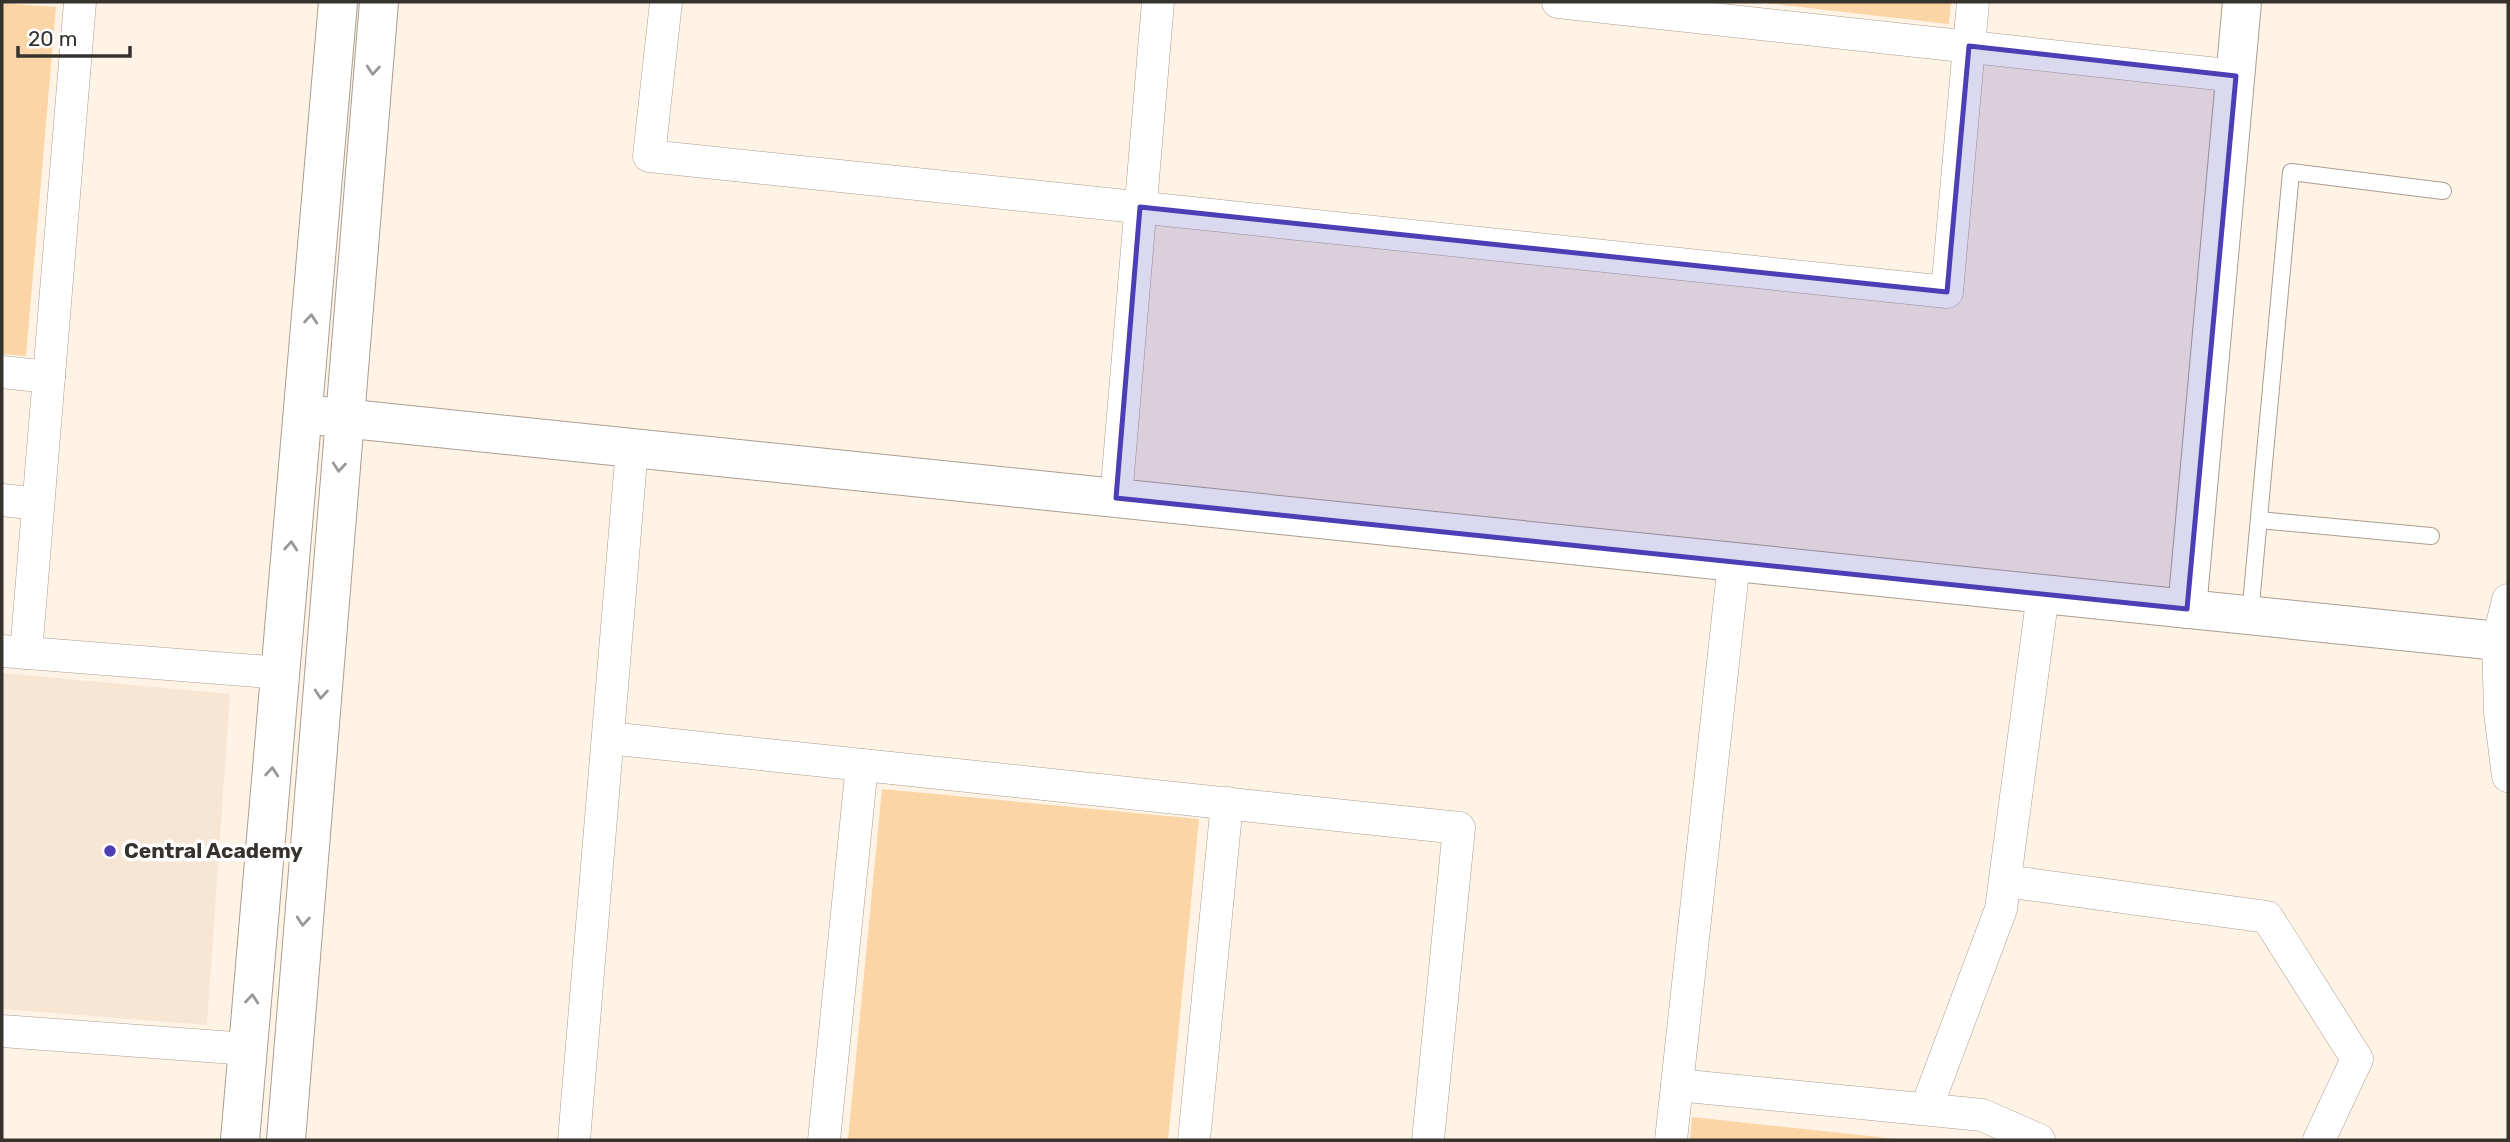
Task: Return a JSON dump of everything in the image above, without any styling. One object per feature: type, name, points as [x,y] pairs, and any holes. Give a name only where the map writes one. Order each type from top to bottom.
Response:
[{"type":"street","points":[[80,2],[38,503],[14,652],[281,673]]},
{"type":"street","points":[[240,1140],[338,2]]},
{"type":"street","points":[[286,1140],[379,2]]},
{"type":"street","points":[[666,2],[649,156],[1947,292],[1973,2]]},
{"type":"street","points":[[1116,498],[1158,2]]},
{"type":"street","points":[[1558,2],[1639,6],[2236,76]]},
{"type":"street","points":[[2187,609],[2242,2]]},
{"type":"street","points":[[2,372],[49,377]]},
{"type":"street","points":[[303,414],[2503,642]]},
{"type":"street","points":[[574,1140],[632,448]]},
{"type":"street","points":[[2,500],[38,503]]},
{"type":"street","points":[[1671,1140],[1734,562]]},
{"type":"street","points":[[1926,1109],[2001,909],[2043,594]]},
{"type":"street","points":[[2508,600],[2500,712],[2508,776]]},
{"type":"street","points":[[607,738],[1459,828],[1429,1140]]},
{"type":"street","points":[[824,1140],[862,765]]},
{"type":"street","points":[[1194,1140],[1227,803]]},
{"type":"street","points":[[2005,881],[2267,917],[2357,1059],[2319,1140]]},
{"type":"street","points":[[2,1031],[248,1049]]},
{"type":"street","points":[[1677,1085],[1982,1115],[2039,1140]]},
{"type":"lane","points":[[2250,615],[2291,172],[2443,191]]},
{"type":"lane","points":[[2259,520],[2431,536]]},
{"type":"highlighted area","points":[[1969,46],[2236,76],[2187,609],[1116,498],[1140,207],[1947,292]]},
{"type":"shaded area","points":[[1756,2],[1951,2],[1949,24]]},
{"type":"shaded area","points":[[2,3],[56,7],[26,356],[2,354]]},
{"type":"shaded area","name":"Central Academy","points":[[2,673],[230,694],[207,1025],[2,1009]]},
{"type":"shaded area","points":[[882,789],[1199,819],[1168,1140],[848,1140]]},
{"type":"shaded area","points":[[1692,1117],[1907,1140],[1690,1140]]},
{"type":"place","name":"Central Academy","points":[[110,851]]}]
